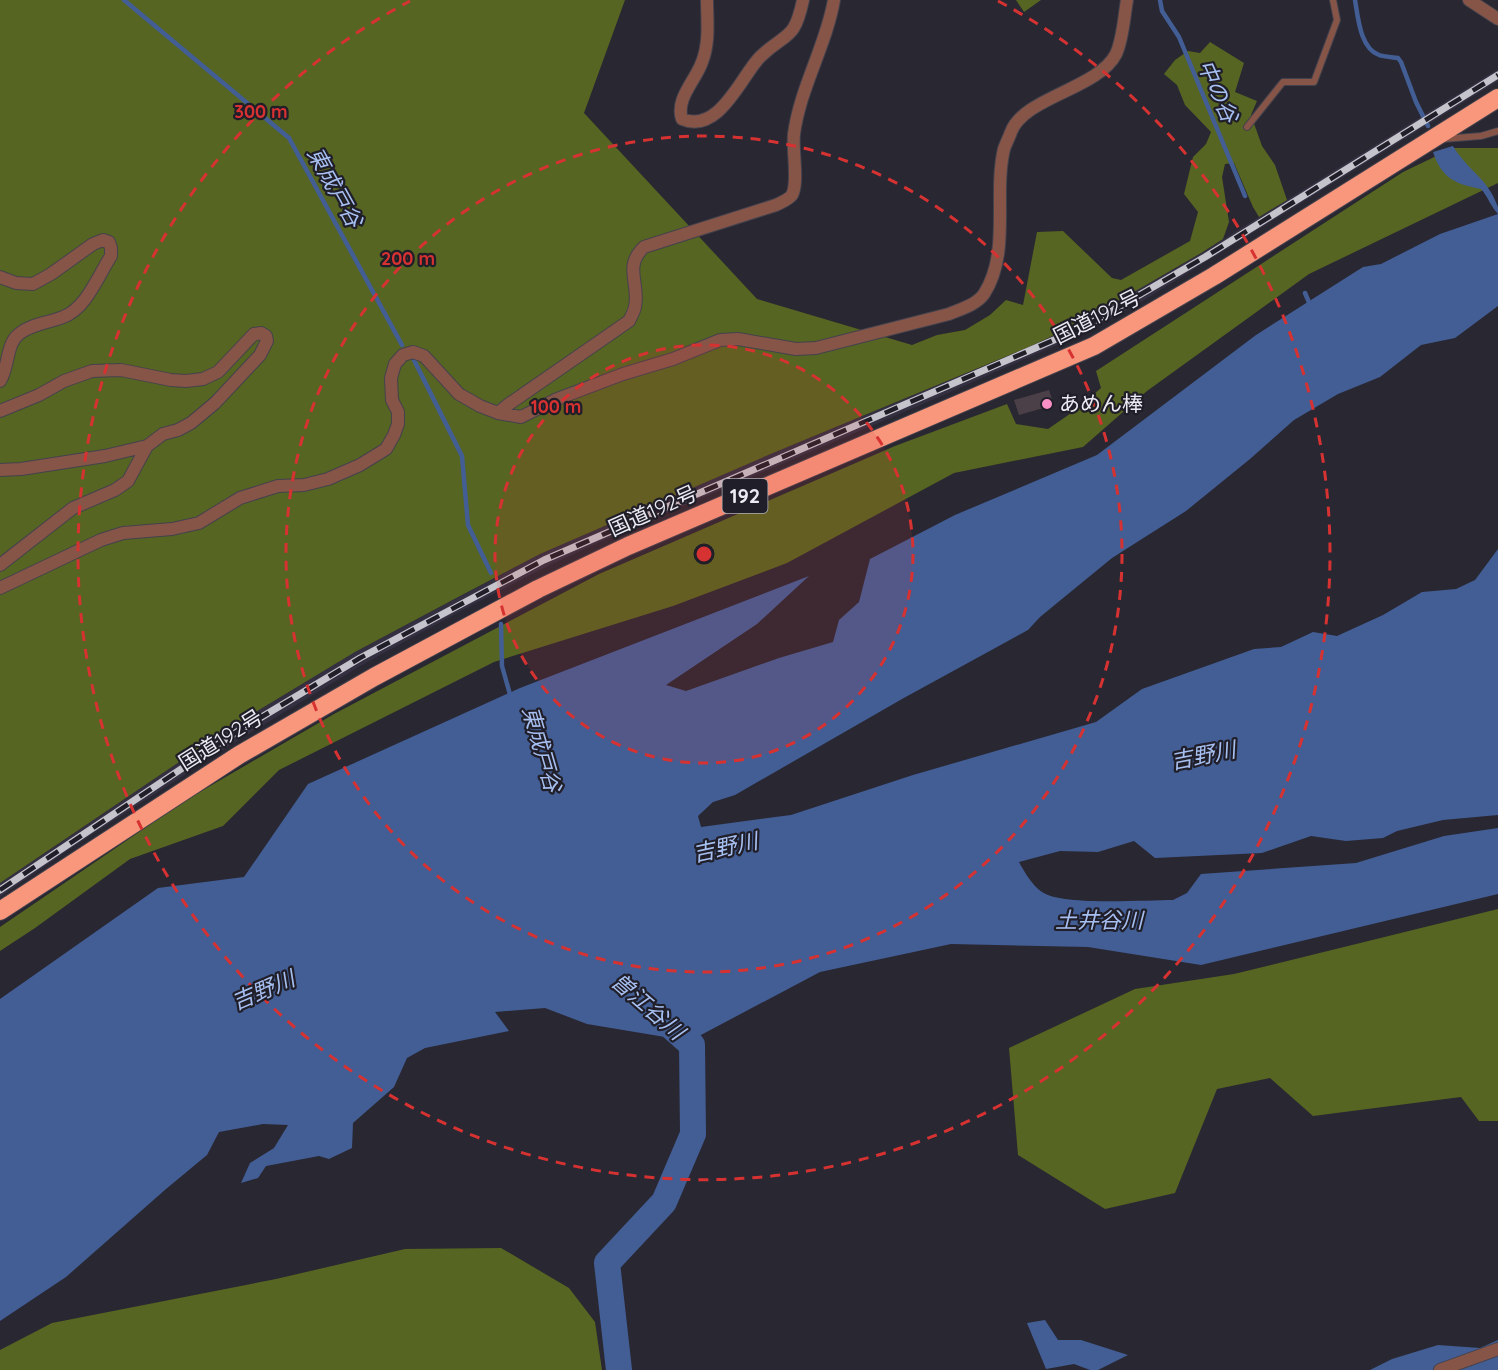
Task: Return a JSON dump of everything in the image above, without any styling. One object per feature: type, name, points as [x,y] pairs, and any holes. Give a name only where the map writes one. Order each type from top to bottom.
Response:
[{"type":"highway","name":"国道192号","points":[[0,911],[239,755],[316,709],[493,613],[628,546],[1094,346],[1179,298],[1498,98]]},
{"type":"street","points":[[707,0],[707,43],[703,62],[682,102],[680,112],[682,119],[688,122],[706,118],[729,100],[759,57],[792,32],[803,0]]},
{"type":"street","points":[[498,413],[629,321],[635,308],[636,291],[633,267],[635,256],[644,247],[776,205],[786,201],[792,194],[795,184],[793,146],[797,117],[834,0]]},
{"type":"street","points":[[0,588],[27,577],[62,558],[123,533],[172,529],[200,523],[240,498],[278,486],[304,486],[328,479],[360,465],[386,449],[394,435],[398,424],[398,412],[392,400],[391,378],[395,364],[404,355],[413,352],[424,356],[459,394],[498,413],[520,417],[557,399],[601,382],[673,359],[720,340],[738,339],[796,349],[816,348],[949,314],[970,306],[983,295],[994,271],[998,245],[1004,150],[1013,125],[1028,112],[1107,66],[1116,53],[1127,0]]},
{"type":"street","points":[[1469,0],[1498,19]]},
{"type":"street","points":[[0,277],[16,283],[33,284],[93,244],[103,240],[109,242],[111,248],[111,256],[79,308],[65,317],[31,327],[18,334],[12,343],[5,372],[0,381]]},
{"type":"street","points":[[0,411],[39,395],[64,381],[92,371],[121,370],[171,380],[203,379],[218,372],[254,334],[261,333],[266,336],[267,341],[260,355],[215,403],[191,423],[163,434],[147,446],[105,456],[0,470]]},
{"type":"street","points":[[0,565],[73,508],[115,490],[128,481],[147,446]]},
{"type":"street","points":[[1440,1370],[1498,1349]]},
{"type":"lane","points":[[1247,127],[1283,82],[1314,82],[1337,20],[1332,0]]},
{"type":"lane","points":[[1429,141],[1481,136],[1498,130]]},
{"type":"shaded area","points":[[1498,69],[1498,81],[1141,302],[1086,332],[937,398],[617,534],[468,607],[362,665],[240,739],[74,846],[0,897],[0,883],[231,727],[355,652],[540,554],[773,453],[1031,346],[1082,322],[1201,253]]},
{"type":"green space","points":[[0,0],[625,0],[584,113],[757,299],[912,345],[937,335],[965,330],[990,315],[1006,300],[1023,305],[1037,232],[1063,231],[1112,278],[1121,280],[1190,241],[1198,212],[1184,194],[1193,157],[1206,144],[1211,132],[1185,105],[1177,85],[1164,74],[1175,60],[1188,51],[1200,53],[1210,42],[1244,63],[1235,92],[1257,101],[1251,115],[1262,146],[1275,165],[1287,200],[1259,217],[1234,163],[1225,164],[1222,177],[1229,222],[1223,239],[1201,253],[1082,322],[1031,346],[773,453],[540,554],[355,652],[231,727],[0,883]]},
{"type":"green space","points":[[1016,0],[1041,0],[1024,12]]},
{"type":"green space","points":[[1453,148],[1498,148],[1498,183],[1309,274],[1147,391],[1083,447],[954,473],[787,563],[673,606],[494,662],[279,770],[223,826],[130,859],[0,951],[0,927],[186,800],[334,714],[599,574],[895,446],[1007,404],[1016,424],[1048,429],[1077,409],[1101,388],[1096,371],[1403,172]]},
{"type":"green space","points":[[1498,909],[1498,1121],[1479,1121],[1461,1097],[1313,1116],[1270,1078],[1217,1089],[1175,1193],[1105,1209],[1018,1155],[1009,1048],[1135,989],[1234,974]]},
{"type":"green space","points":[[501,1248],[569,1288],[595,1322],[602,1370],[0,1370],[0,1350],[52,1323],[276,1279],[405,1249]]},
{"type":"water","points":[[1453,146],[1494,197],[1498,214],[1481,189],[1451,179],[1441,168],[1433,152]]},
{"type":"water","points":[[1498,214],[1498,306],[1455,338],[1421,345],[1380,377],[1338,394],[1294,420],[1186,511],[1112,558],[1040,617],[1028,630],[735,795],[713,802],[698,816],[701,827],[791,815],[913,775],[1096,722],[1142,689],[1254,649],[1281,647],[1313,632],[1337,636],[1383,615],[1422,592],[1456,589],[1475,580],[1498,549],[1498,815],[1443,820],[1397,831],[1383,838],[1346,841],[1311,836],[1262,853],[1155,858],[1134,841],[1098,852],[1060,851],[1019,862],[1035,886],[1052,896],[1085,901],[1173,900],[1187,893],[1201,874],[1356,863],[1444,836],[1498,828],[1498,894],[1201,965],[1088,947],[951,944],[820,972],[699,1036],[652,1001],[643,1012],[665,1037],[587,1024],[545,1008],[495,1012],[509,1031],[425,1048],[407,1058],[394,1087],[353,1123],[352,1148],[329,1159],[319,1156],[266,1166],[258,1178],[241,1183],[250,1163],[274,1148],[288,1125],[263,1124],[219,1132],[207,1155],[66,1277],[0,1321],[0,999],[158,888],[244,877],[308,784],[520,688],[809,576],[757,624],[666,685],[686,691],[779,658],[833,642],[839,620],[859,602],[870,559],[955,515],[1097,455],[1256,335],[1363,267],[1381,264],[1440,234]]},
{"type":"water","points":[[1045,1320],[1058,1340],[1081,1340],[1128,1355],[1098,1370],[1090,1370],[1074,1364],[1046,1369],[1027,1323]]},
{"type":"water","points":[[1498,1340],[1498,1370],[1370,1370],[1392,1359],[1438,1345],[1480,1348]]},
{"type":"building","points":[[1049,390],[1054,405],[1019,415],[1014,400]]},
{"type":"waterway","name":"東成戸谷","points":[[124,0],[289,138],[402,345]]},
{"type":"waterway","name":"中の谷","points":[[1160,0],[1162,11],[1179,37],[1245,196]]},
{"type":"waterway","points":[[1355,0],[1361,31],[1368,46],[1379,55],[1398,58],[1428,126]]},
{"type":"waterway","name":"中の谷","points":[[1305,293],[1311,307]]},
{"type":"waterway","name":"東成戸谷","points":[[414,360],[462,456],[468,525],[491,573]]},
{"type":"waterway","name":"東成戸谷","points":[[501,624],[502,666],[511,698]]},
{"type":"waterway","name":"曽江谷川","points":[[619,1370],[607,1263],[664,1202],[693,1134],[692,1045],[623,984]]},
{"type":"railway","points":[[0,890],[235,733],[360,658],[544,560],[1084,327],[1205,257],[1498,75]]},
{"type":"place","name":"あめん棒","points":[[1047,404]]},
{"type":"water label","name":"吉野川","points":[[1203,755]]},
{"type":"water label","name":"吉野川","points":[[725,847]]},
{"type":"water label","name":"土井谷川","points":[[1099,920]]},
{"type":"water label","name":"吉野川","points":[[263,990]]}]
